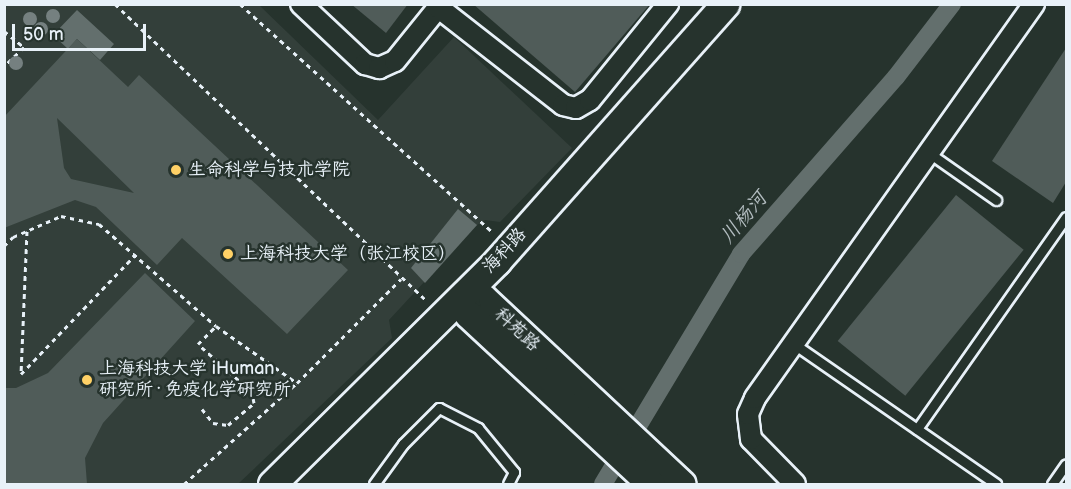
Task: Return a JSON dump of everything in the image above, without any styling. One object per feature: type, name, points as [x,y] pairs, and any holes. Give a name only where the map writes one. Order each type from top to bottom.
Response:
[{"type":"street","points":[[302,4],[365,64],[379,68],[395,61],[440,6],[563,105],[576,108],[590,100],[668,4]]},
{"type":"street","name":"海科路","points":[[272,484],[465,306],[508,249],[725,4]]},
{"type":"street","name":"海科路","points":[[295,484],[465,306],[605,167],[746,4]]},
{"type":"street","points":[[795,484],[759,450],[748,427],[755,398],[1034,4]]},
{"type":"street","name":"科苑路","points":[[465,306],[604,426],[654,477],[682,484]]},
{"type":"lane","points":[[929,153],[996,200]]},
{"type":"lane","points":[[917,429],[1066,217]]},
{"type":"lane","points":[[794,344],[996,484]]},
{"type":"lane","points":[[374,484],[403,444],[439,408],[478,428],[514,472],[508,484]]},
{"type":"lane","points":[[1052,484],[1066,464]]},
{"type":"path","points":[[115,4],[401,279],[465,306]]},
{"type":"path","points":[[240,4],[461,202],[508,249]]},
{"type":"path","points":[[4,31],[24,47],[4,66]]},
{"type":"path","points":[[4,246],[27,231],[61,216],[99,224],[216,326],[297,383]]},
{"type":"path","points":[[27,231],[21,374],[136,254]]},
{"type":"path","points":[[184,484],[297,383],[401,279]]},
{"type":"path","points":[[202,409],[213,423],[228,425],[254,403],[252,392],[198,344],[216,326]]},
{"type":"shaded area","name":"上海科技大学（张江校区）","points":[[4,5],[259,5],[378,120],[454,37],[572,148],[500,222],[485,220],[477,225],[389,320],[392,338],[238,484],[5,484]]},
{"type":"shaded area","points":[[77,10],[114,44],[100,60],[77,39],[68,49],[53,35]]},
{"type":"shaded area","points":[[458,209],[477,225],[425,283],[411,268]]},
{"type":"building","points":[[351,4],[408,4],[386,33]]},
{"type":"building","points":[[473,4],[650,4],[575,92]]},
{"type":"building","name":"生命科学与技术学院","points":[[77,39],[128,87],[139,75],[348,270],[287,334],[182,238],[157,265],[96,207],[75,200],[4,228],[4,117]],"holes":[[[57,118],[134,193],[71,179],[64,168]]]},
{"type":"building","points":[[1066,48],[1066,182],[1053,203],[992,161]]},
{"type":"building","points":[[956,195],[1024,250],[905,396],[838,341]]},
{"type":"building","name":"上海科技大学 iHuman 研究所 · 免疫化学研究所","points":[[145,273],[195,321],[103,423],[85,458],[87,484],[4,484],[4,388],[16,388],[48,373]]},
{"type":"waterway","name":"川杨河","points":[[603,484],[741,254],[896,77],[952,4]]},
{"type":"place","name":"生命科学与技术学院","points":[[176,170]]},
{"type":"place","name":"上海科技大学（张江校区）","points":[[228,254]]},
{"type":"place","name":"上海科技大学 iHuman 研究所 · 免疫化学研究所","points":[[87,380]]}]
